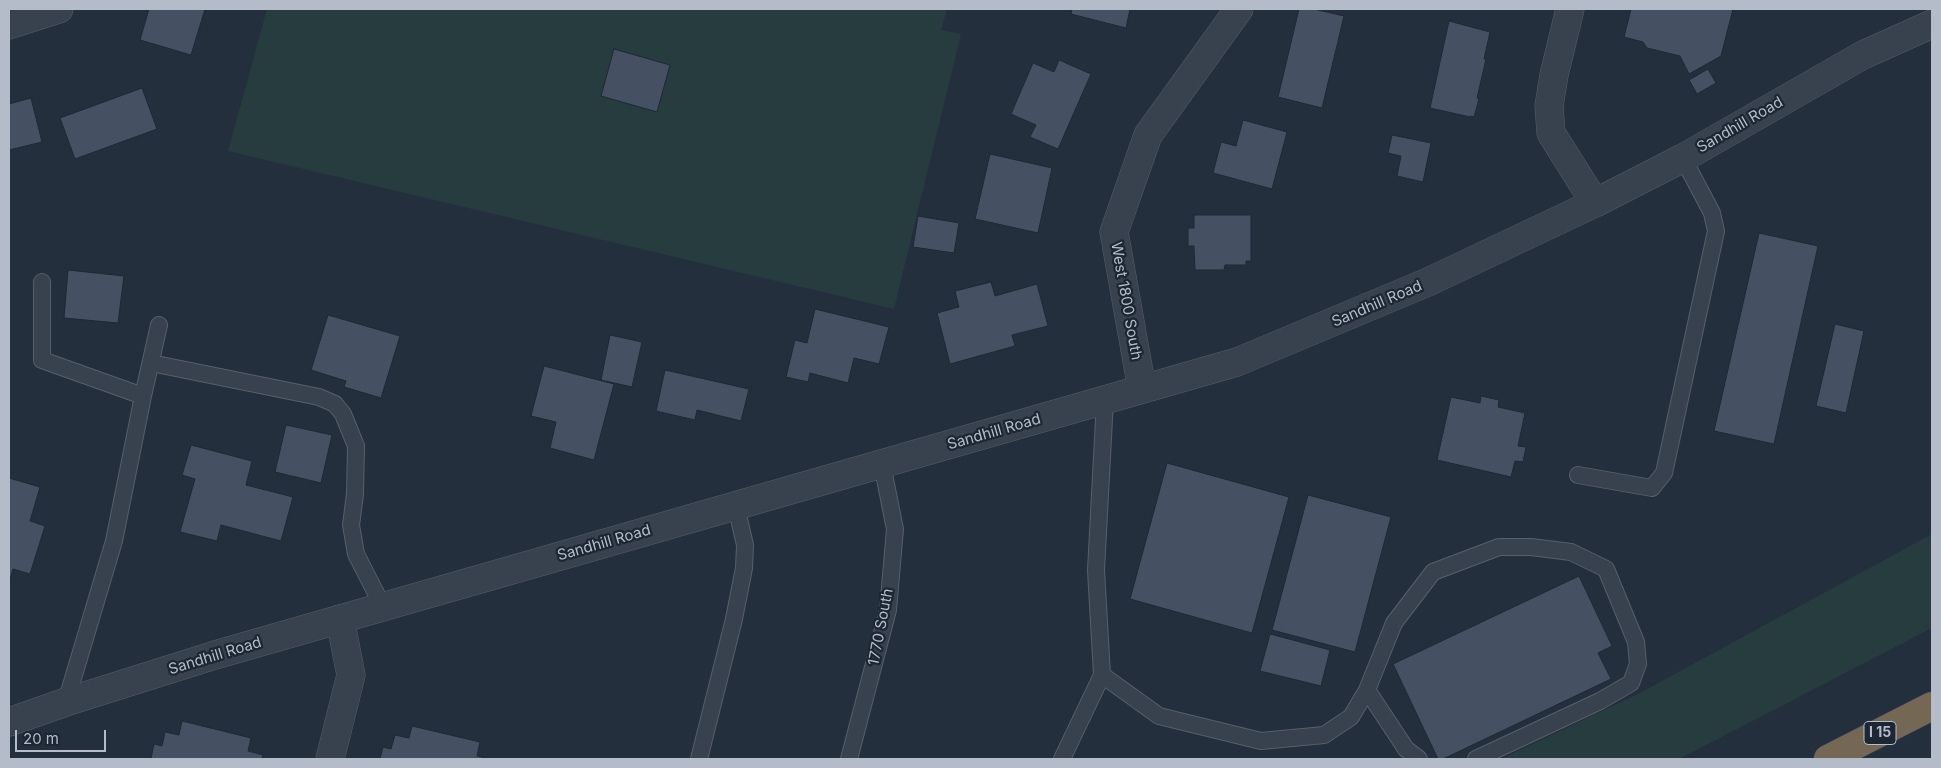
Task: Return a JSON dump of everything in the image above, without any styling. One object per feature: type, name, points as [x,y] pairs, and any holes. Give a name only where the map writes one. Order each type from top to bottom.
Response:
[{"type":"highway","name":"I 15","points":[[1828,759],[1932,706]]},
{"type":"street","points":[[9,25],[59,9]]},
{"type":"street","name":"West 1800 South","points":[[1142,389],[1114,232],[1148,135],[1239,9]]},
{"type":"street","points":[[1570,9],[1554,75],[1549,106],[1551,133],[1595,203]]},
{"type":"street","name":"Sandhill Road","points":[[9,722],[215,655],[1237,362],[1428,282],[1595,203],[1683,158],[1863,55],[1932,24]]},
{"type":"street","points":[[330,759],[351,675],[340,619]]},
{"type":"lane","points":[[1578,475],[1652,488],[1664,473],[1716,231],[1712,213],[1683,158]]},
{"type":"lane","points":[[42,282],[42,360],[143,396]]},
{"type":"lane","points":[[66,702],[114,541],[150,363],[160,325]]},
{"type":"lane","points":[[150,363],[319,397],[335,404],[343,414],[356,446],[356,485],[351,525],[356,554],[383,607]]},
{"type":"lane","points":[[1062,759],[1102,675],[1096,570],[1105,400]]},
{"type":"lane","name":"1770 South","points":[[850,759],[888,610],[895,530],[882,464]]},
{"type":"lane","points":[[699,759],[734,618],[744,568],[745,545],[736,506]]},
{"type":"lane","points":[[1102,675],[1159,716],[1261,741],[1324,734],[1351,717],[1367,690],[1394,623],[1433,572],[1499,548],[1531,547],[1571,552],[1606,569],[1636,642],[1638,664],[1630,682],[1600,701],[1476,759]]},
{"type":"lane","points":[[1367,690],[1406,749],[1419,759]]},
{"type":"green space","points":[[267,9],[947,9],[941,30],[961,34],[894,309],[228,151]]},
{"type":"green space","points":[[1932,534],[1932,628],[1679,759],[1501,759],[1638,694]]},
{"type":"building","points":[[149,9],[205,9],[191,55],[140,40]]},
{"type":"building","points":[[1072,9],[1130,9],[1126,28],[1071,14]]},
{"type":"building","points":[[1299,9],[1314,9],[1344,16],[1322,108],[1278,97]]},
{"type":"building","points":[[1631,9],[1733,9],[1721,56],[1689,74],[1680,56],[1647,48],[1643,42],[1624,37]]},
{"type":"building","points":[[1449,21],[1490,32],[1477,98],[1479,99],[1474,117],[1430,108]]},
{"type":"building","points":[[614,49],[670,65],[657,112],[601,96]]},
{"type":"building","points":[[1059,60],[1091,74],[1058,149],[1030,137],[1036,125],[1011,114],[1033,63],[1054,72]]},
{"type":"building","points":[[1708,69],[1716,83],[1697,94],[1689,80]]},
{"type":"building","points":[[142,88],[157,129],[75,159],[60,118]]},
{"type":"building","points":[[31,98],[42,142],[9,150],[9,104]]},
{"type":"building","points":[[1243,120],[1287,132],[1272,189],[1213,173],[1221,142],[1236,146]]},
{"type":"building","points":[[1392,135],[1431,143],[1423,182],[1397,176],[1401,156],[1388,153]]},
{"type":"building","points":[[990,154],[1052,168],[1038,233],[975,219]]},
{"type":"building","points":[[1194,215],[1251,215],[1251,261],[1246,261],[1246,265],[1225,265],[1224,270],[1195,270],[1194,246],[1188,246],[1188,228],[1194,228]]},
{"type":"building","points":[[918,216],[959,223],[954,253],[913,247]]},
{"type":"building","points":[[1759,233],[1818,246],[1774,444],[1714,431]]},
{"type":"building","points":[[68,270],[124,276],[118,323],[64,318]]},
{"type":"building","points":[[991,282],[995,296],[1037,284],[1048,326],[1012,335],[1015,346],[950,364],[937,313],[959,307],[955,291]]},
{"type":"building","points":[[815,309],[889,327],[879,364],[854,358],[848,383],[810,373],[808,382],[786,377],[795,340],[807,343]]},
{"type":"building","points":[[328,315],[400,336],[381,398],[344,387],[346,381],[311,370]]},
{"type":"building","points":[[1835,324],[1864,331],[1846,413],[1816,406]]},
{"type":"building","points":[[610,335],[642,342],[632,387],[601,380]]},
{"type":"building","points":[[544,366],[614,384],[594,460],[550,448],[556,422],[531,416]]},
{"type":"building","points":[[665,370],[749,389],[741,421],[697,410],[695,420],[656,411]]},
{"type":"building","points":[[1481,396],[1499,400],[1498,407],[1525,413],[1518,446],[1526,447],[1523,462],[1515,461],[1511,477],[1437,460],[1451,397],[1480,403]]},
{"type":"building","points":[[286,425],[332,435],[321,483],[275,472]]},
{"type":"building","points":[[191,445],[252,461],[246,485],[293,497],[281,541],[221,525],[217,541],[180,532],[195,479],[182,475]]},
{"type":"building","points":[[1167,463],[1289,497],[1252,633],[1130,599]]},
{"type":"building","points":[[9,478],[40,487],[30,521],[45,526],[30,574],[13,569],[9,583]]},
{"type":"building","points":[[1308,495],[1391,517],[1355,652],[1272,630]]},
{"type":"building","points":[[1579,576],[1612,646],[1598,653],[1611,679],[1443,759],[1438,759],[1393,664]]},
{"type":"building","points":[[1270,634],[1330,650],[1321,686],[1260,671]]},
{"type":"building","points":[[182,721],[251,738],[248,751],[263,755],[262,759],[151,759],[154,744],[162,746],[165,732],[179,735]]},
{"type":"building","points":[[412,726],[480,742],[477,756],[490,759],[380,759],[383,747],[391,749],[395,735],[409,738]]}]
